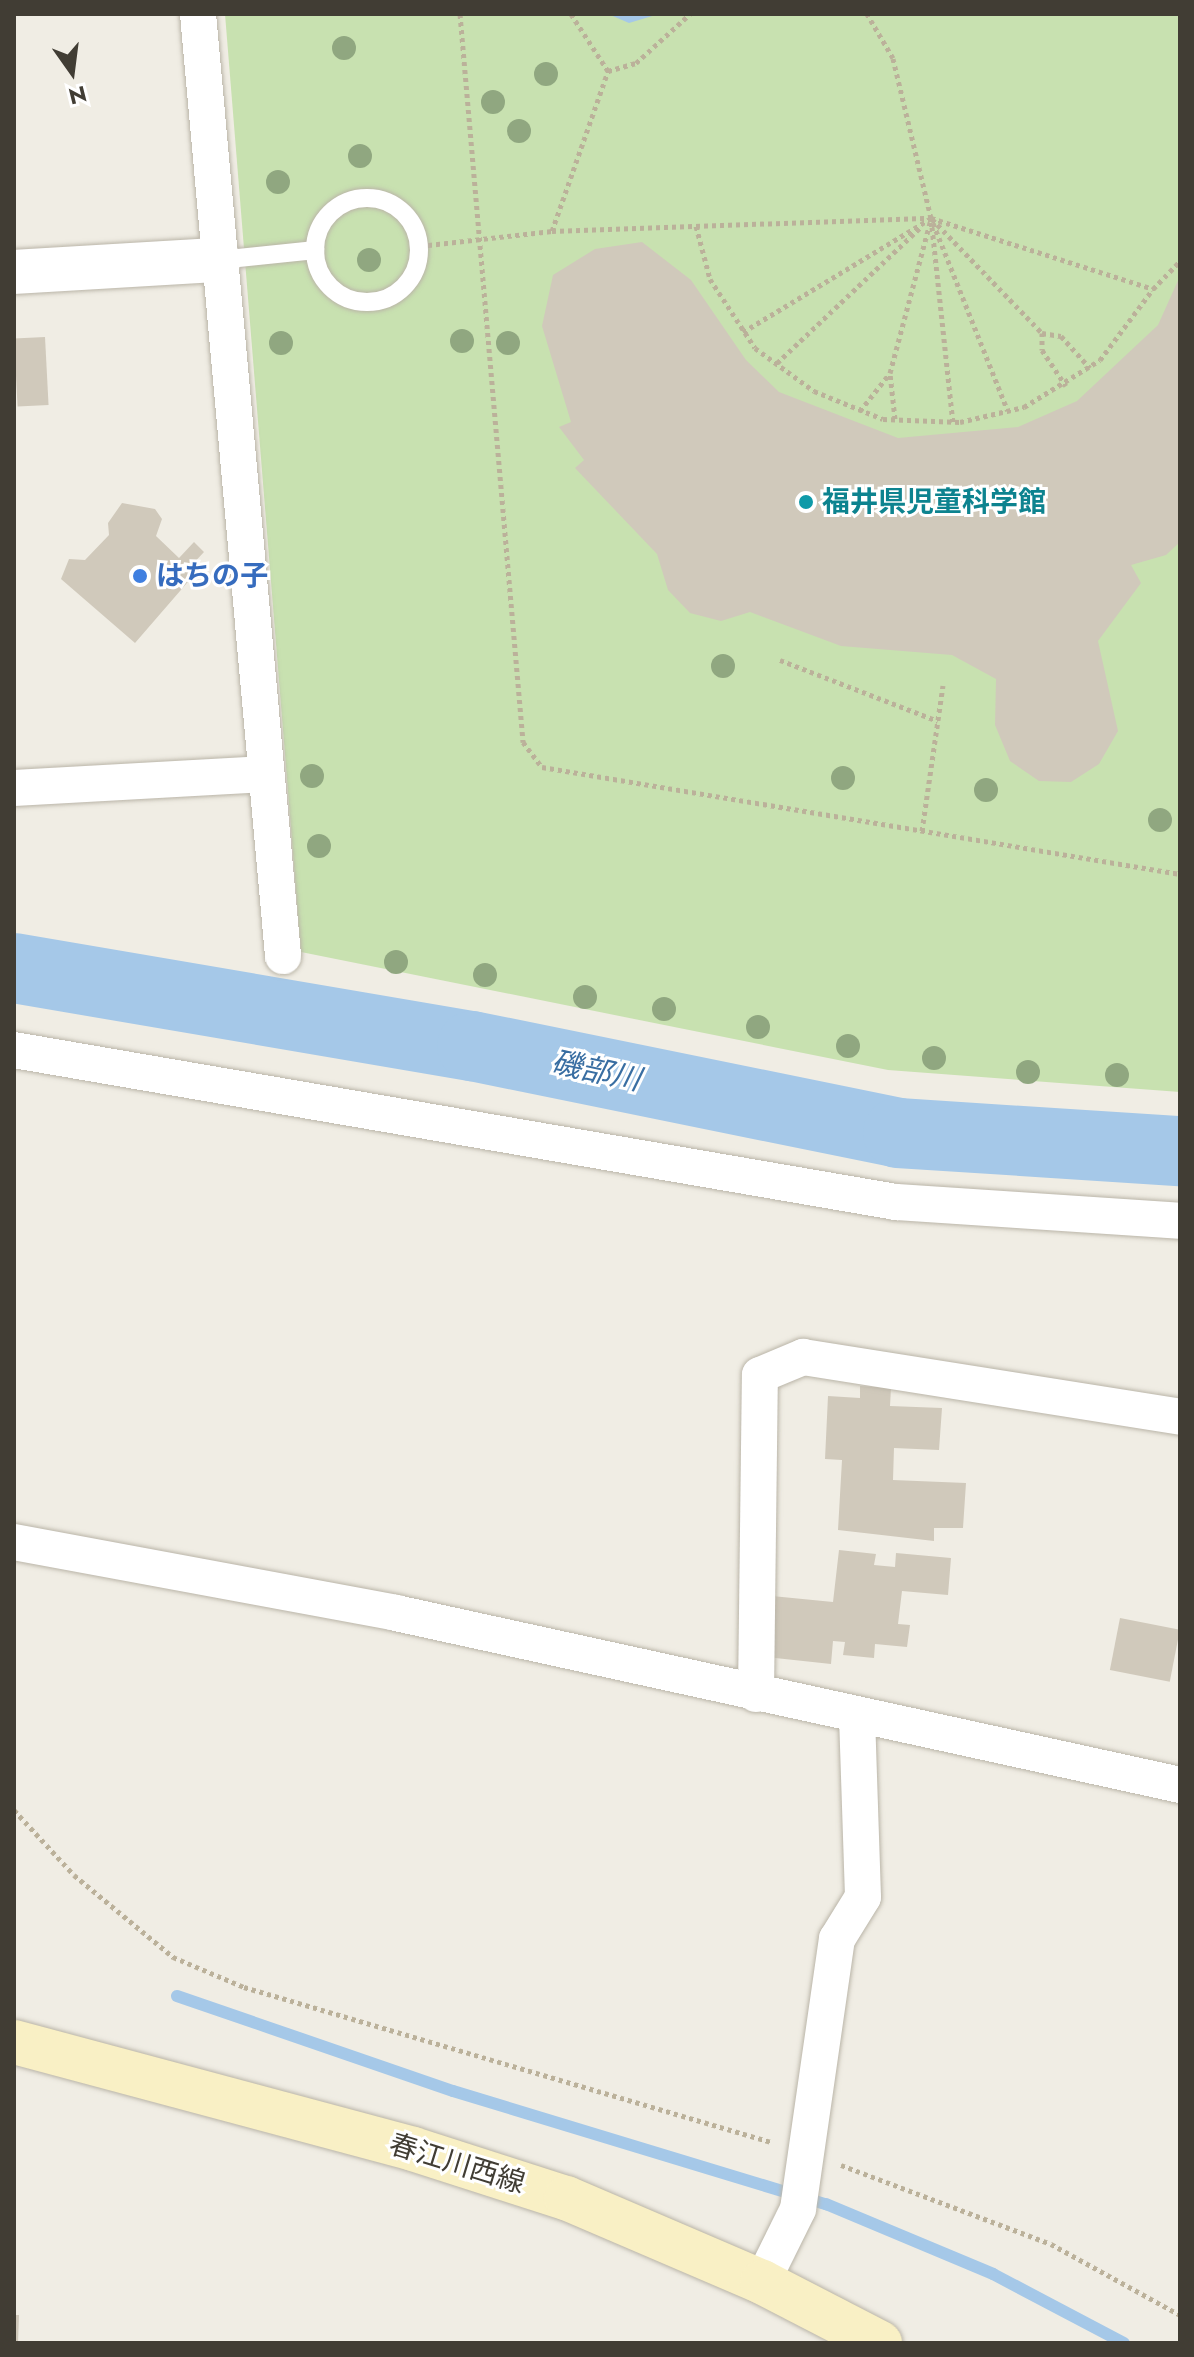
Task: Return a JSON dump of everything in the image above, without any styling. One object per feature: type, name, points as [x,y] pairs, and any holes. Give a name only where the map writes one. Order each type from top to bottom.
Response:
[{"type":"main road","name":"春江川西線","points":[[14,2042],[443,2159],[566,2198],[762,2282],[880,2343]]},
{"type":"street","points":[[198,14],[283,956]]},
{"type":"street","points":[[14,272],[219,260]]},
{"type":"street","points":[[14,788],[266,774]]},
{"type":"street","points":[[14,1050],[896,1202],[1180,1221]]},
{"type":"street","points":[[756,1694],[760,1375],[803,1357],[1180,1417]]},
{"type":"street","points":[[14,1542],[396,1613],[1180,1785]]},
{"type":"street","points":[[762,2282],[798,2209],[808,2157],[837,1939],[863,1897],[857,1716]]},
{"type":"lane","points":[[366,198],[403,211],[420,246],[402,290],[357,302],[321,274],[315,250],[330,214],[366,198]]},
{"type":"lane","points":[[219,260],[315,250]]},
{"type":"path","points":[[460,14],[523,742],[542,767],[1180,874]]},
{"type":"path","points":[[571,14],[608,71]]},
{"type":"path","points":[[608,71],[636,63],[690,14]]},
{"type":"path","points":[[867,14],[893,58],[931,218],[953,422]]},
{"type":"path","points":[[552,231],[608,71]]},
{"type":"path","points":[[420,246],[552,231],[931,218],[1153,289]]},
{"type":"path","points":[[743,332],[931,218]]},
{"type":"path","points":[[931,218],[1042,333],[1061,336],[1090,368]]},
{"type":"path","points":[[777,363],[931,218]]},
{"type":"path","points":[[895,420],[890,373],[931,218]]},
{"type":"path","points":[[931,218],[1008,411]]},
{"type":"path","points":[[696,226],[710,279],[743,332],[814,391],[860,411],[895,420],[953,422],[1008,411],[1066,386],[1090,368],[1153,289],[1180,261]]},
{"type":"path","points":[[1042,333],[1042,350],[1066,386]]},
{"type":"path","points":[[860,411],[890,373]]},
{"type":"path","points":[[780,660],[938,721]]},
{"type":"path","points":[[922,831],[943,686]]},
{"type":"path","points":[[14,1810],[74,1875],[173,1957],[244,1987],[808,2157],[1051,2244],[1180,2315]]},
{"type":"green space","points":[[225,14],[1180,14],[1180,1092],[888,1070],[301,952]]},
{"type":"water","points":[[608,14],[659,14],[629,23]]},
{"type":"building","points":[[642,242],[691,280],[746,360],[779,392],[898,438],[1018,427],[1077,401],[1158,325],[1180,276],[1180,542],[1166,555],[1131,565],[1141,583],[1098,641],[1118,731],[1099,764],[1071,782],[1039,781],[1010,761],[995,725],[996,679],[952,655],[841,646],[750,612],[721,621],[690,613],[668,590],[657,554],[575,468],[584,460],[559,427],[571,422],[542,326],[553,275],[595,249]]},
{"type":"building","points":[[45,337],[49,405],[18,407],[14,339]]},
{"type":"building","points":[[122,503],[155,509],[162,519],[156,536],[179,558],[194,542],[204,552],[190,567],[193,576],[135,643],[61,579],[69,559],[85,560],[109,535],[108,523]]},
{"type":"building","points":[[860,1386],[891,1388],[890,1406],[942,1408],[939,1450],[894,1448],[893,1480],[966,1483],[963,1528],[934,1528],[934,1541],[838,1530],[842,1460],[825,1459],[828,1396],[860,1398]]},
{"type":"building","points":[[839,1550],[876,1554],[874,1565],[895,1567],[896,1553],[951,1558],[948,1595],[902,1591],[898,1624],[910,1625],[907,1647],[875,1644],[874,1658],[843,1655],[845,1642],[833,1641],[831,1664],[766,1657],[772,1596],[833,1602]]},
{"type":"building","points":[[1120,1618],[1180,1630],[1170,1682],[1110,1670]]},
{"type":"building","points":[[14,2315],[19,2315],[18,2343],[14,2343]]},
{"type":"waterway","name":"磯部川","points":[[14,968],[472,1046],[898,1133],[1180,1151]]},
{"type":"waterway","points":[[177,1996],[453,2091],[826,2204],[993,2274],[1124,2343]]},
{"type":"place","name":"福井県児童科学館","points":[[806,502]]},
{"type":"place","name":"はちの子","points":[[140,576]]}]
